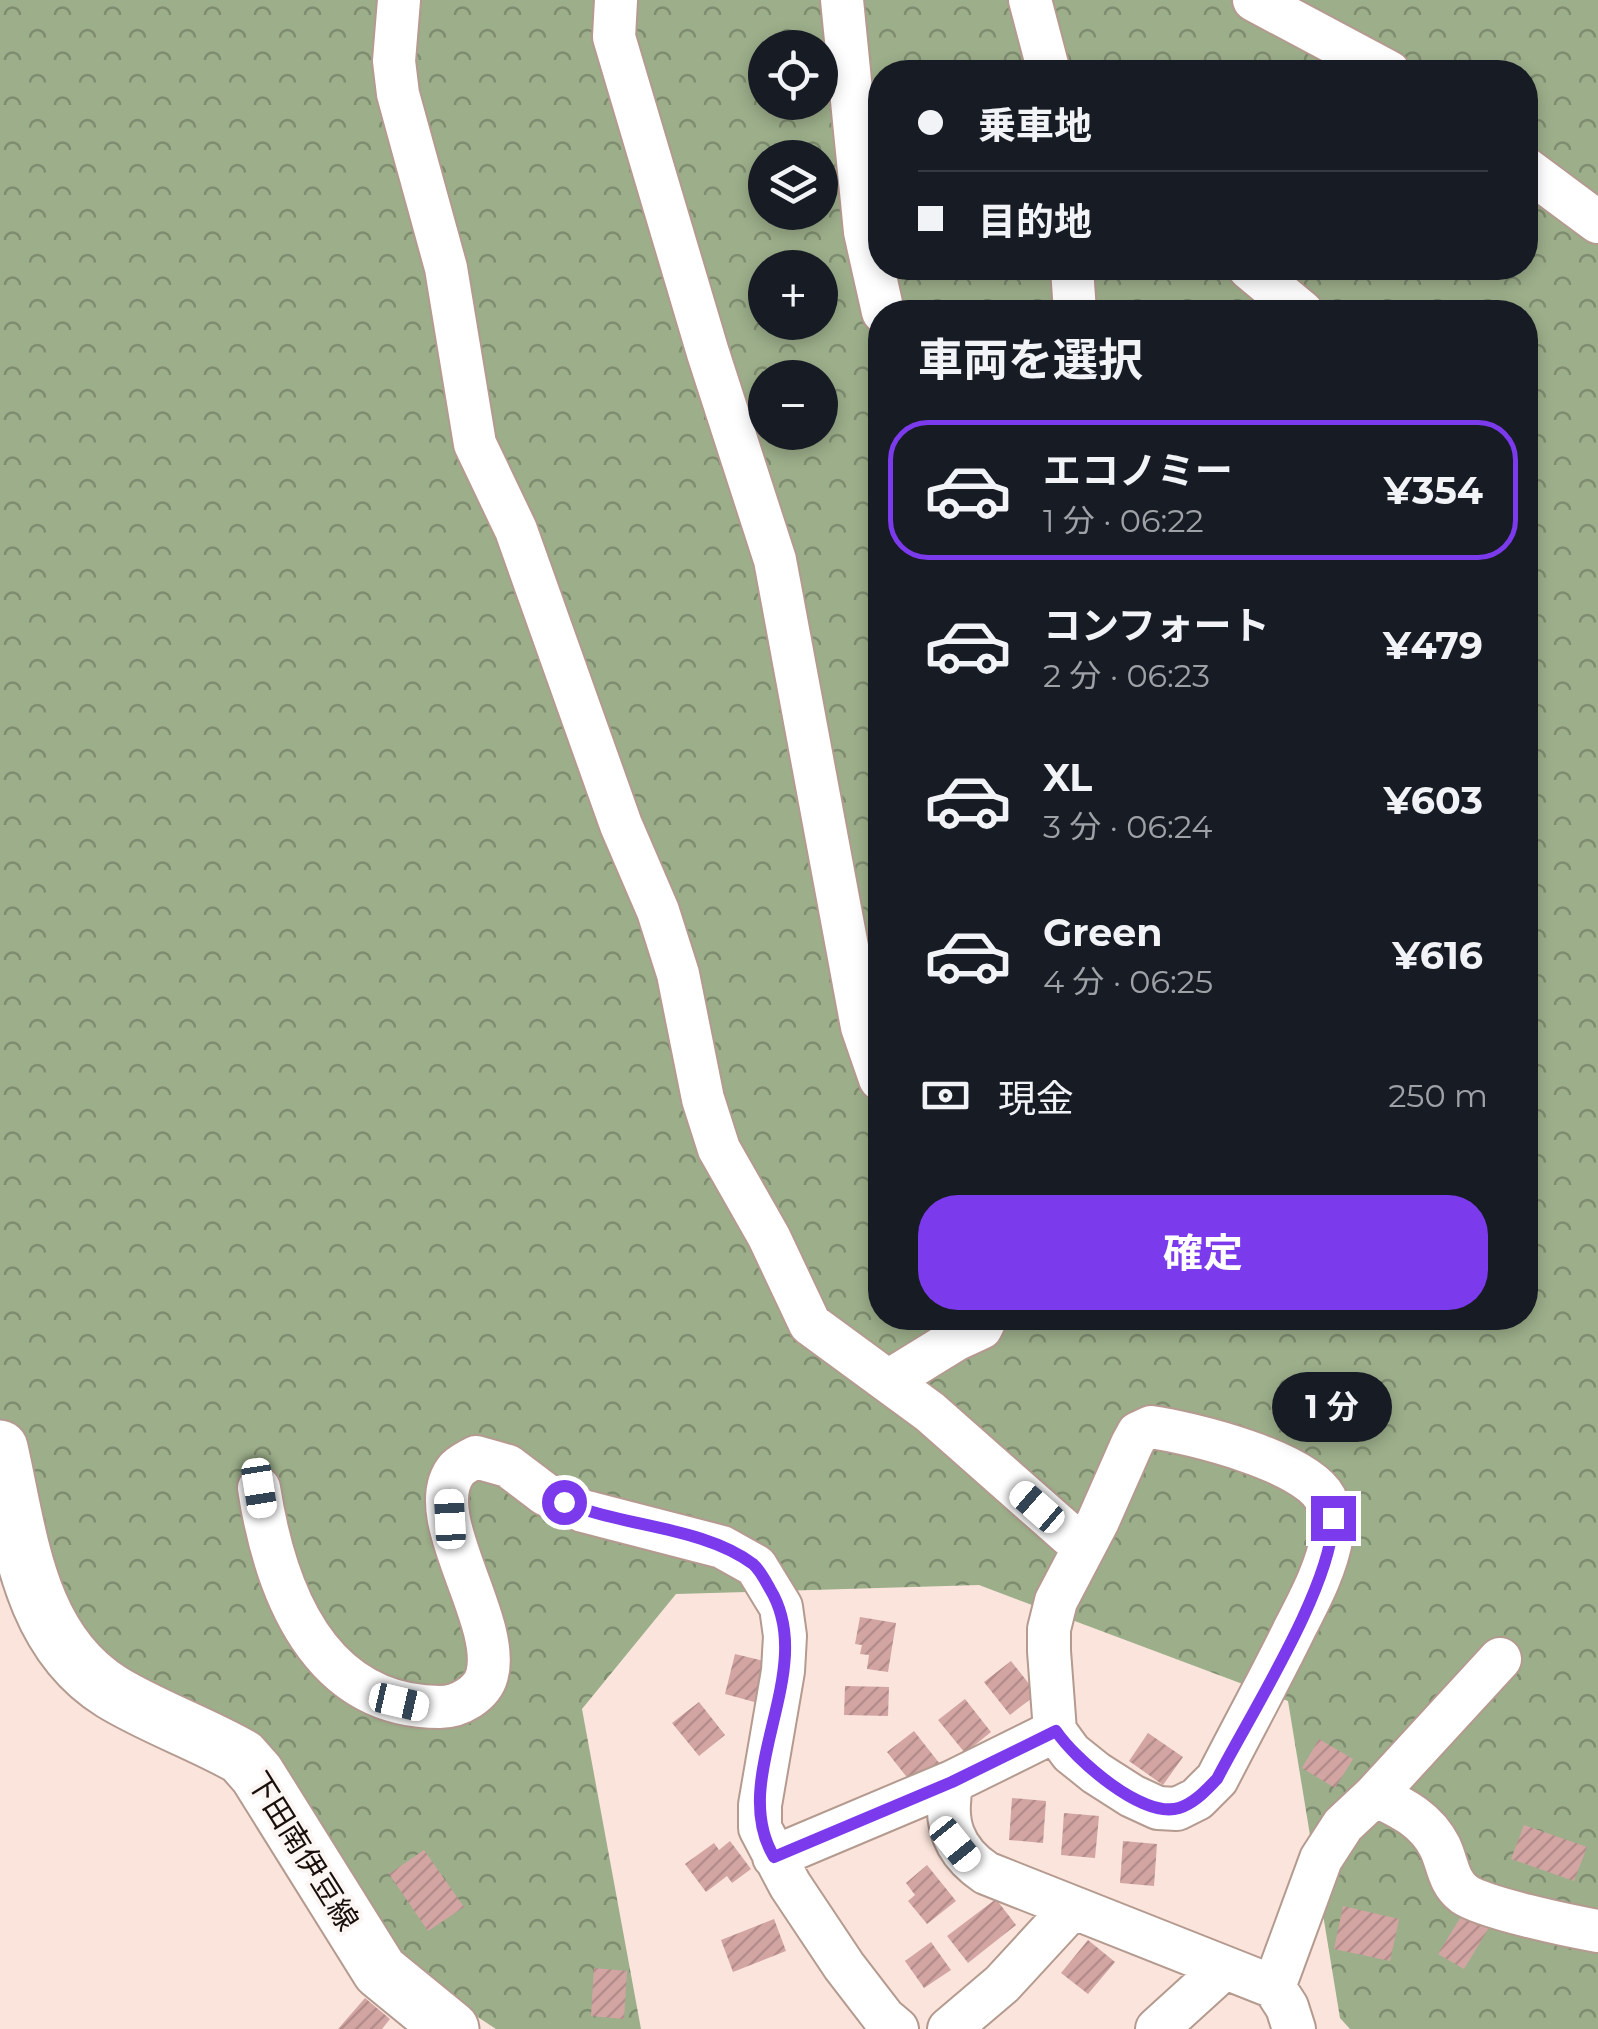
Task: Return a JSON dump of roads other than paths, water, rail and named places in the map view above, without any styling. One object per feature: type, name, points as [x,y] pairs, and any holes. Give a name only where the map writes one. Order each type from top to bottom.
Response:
[{"type":"main road","name":"下田南伊豆線","points":[[0,1448],[32,1592],[54,1634],[83,1668],[111,1691],[242,1757],[257,1774],[380,1970],[450,2029]]},
{"type":"street","points":[[399,0],[394,60],[398,94],[446,268],[476,444],[516,530],[621,825],[658,911],[678,974],[703,1099],[719,1149],[769,1237],[810,1324],[890,1380],[1083,1547]]},
{"type":"street","points":[[616,0],[614,37],[775,560],[868,1044]]},
{"type":"street","points":[[842,0],[868,245]]},
{"type":"street","points":[[1030,0],[1045,60]]},
{"type":"street","points":[[1254,0],[1366,60]]},
{"type":"street","points":[[1538,178],[1598,222]]},
{"type":"street","points":[[1264,280],[1288,300]]},
{"type":"street","points":[[890,1380],[978,1330]]},
{"type":"street","points":[[1151,1428],[1179,1431],[1290,1468],[1312,1481],[1333,1518],[1328,1552],[1312,1595],[1217,1779],[1197,1799],[1177,1809],[1158,1808],[1132,1796],[1071,1754],[1056,1731],[1049,1628],[1056,1601],[1098,1522],[1138,1433],[1151,1428]]},
{"type":"street","points":[[259,1488],[264,1525],[279,1569],[295,1612],[312,1640],[357,1686],[378,1698],[420,1707],[451,1707],[471,1697],[486,1679],[490,1654],[485,1628],[460,1565],[448,1486],[458,1467],[476,1456],[508,1466],[544,1494],[582,1510],[722,1546],[756,1566],[781,1607],[786,1636],[760,1805],[760,1828],[774,1857],[844,1966],[884,2018],[898,2029]]},
{"type":"street","points":[[1274,1987],[1321,1859],[1343,1825],[1500,1660]]},
{"type":"street","points":[[774,1857],[952,1782],[1056,1731]]},
{"type":"street","points":[[952,1782],[949,1828],[955,1844],[971,1864],[1274,1987],[1287,2007],[1294,2029]]},
{"type":"street","points":[[1375,1795],[1407,1810],[1426,1826],[1440,1848],[1451,1880],[1464,1894],[1484,1904],[1598,1931]]},
{"type":"street","points":[[949,2029],[1002,1984],[1072,1908]]},
{"type":"street","points":[[1157,2029],[1224,1968]]}]
